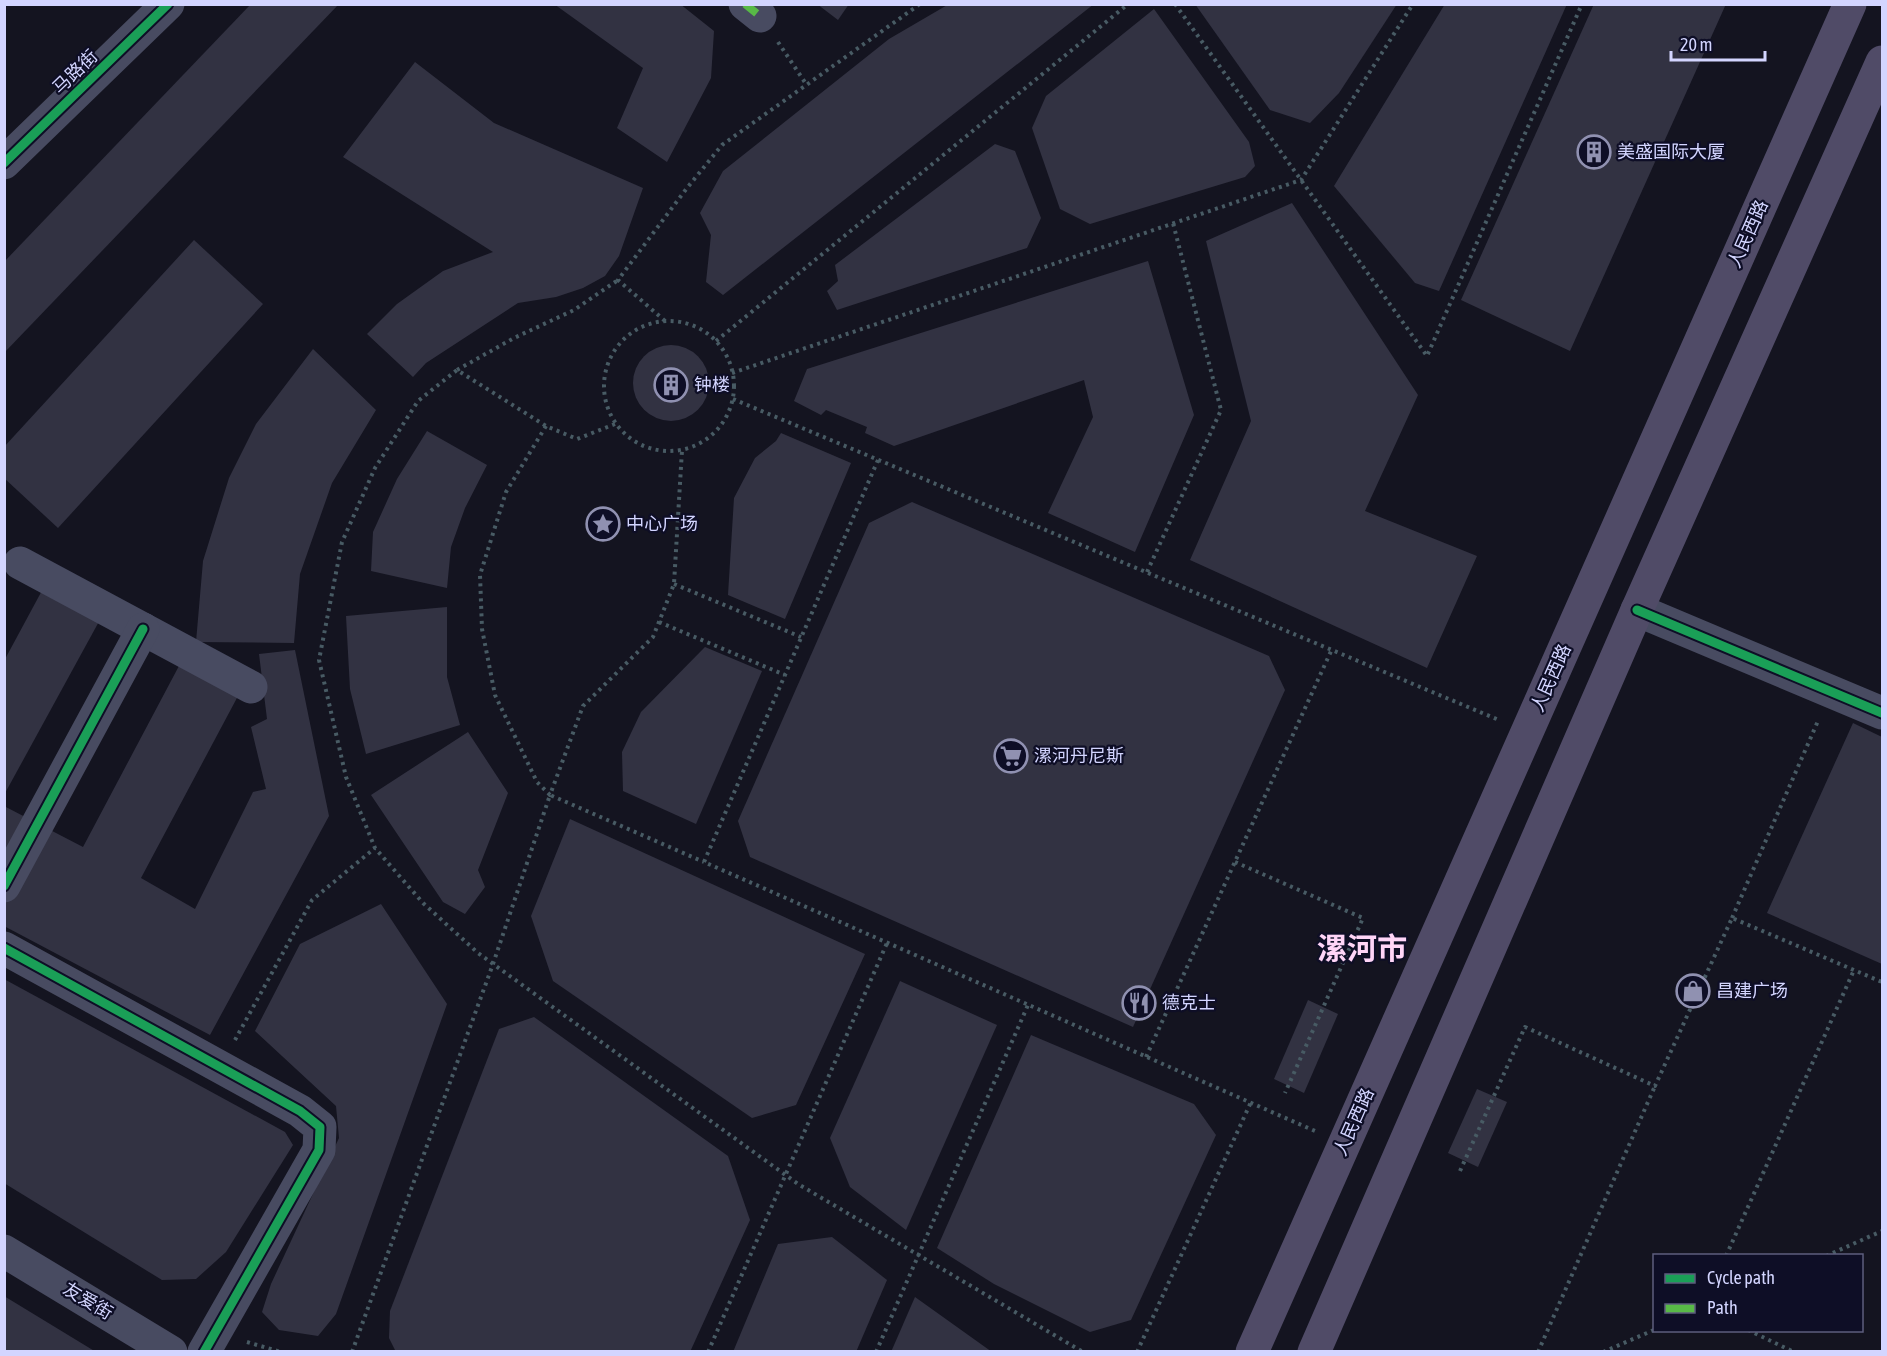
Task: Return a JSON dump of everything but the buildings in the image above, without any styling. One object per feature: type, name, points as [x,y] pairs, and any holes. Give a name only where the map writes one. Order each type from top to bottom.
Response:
[{"type":"main road","name":"人民西路","points":[[1252,1352],[1850,4]]},
{"type":"main road","points":[[1314,1352],[1637,610],[1882,62]]},
{"type":"street","name":"马路街","points":[[4,163],[168,4]]},
{"type":"street","points":[[20,563],[251,687]]},
{"type":"street","points":[[1637,610],[1882,713]]},
{"type":"street","points":[[4,886],[143,629]]},
{"type":"street","points":[[4,948],[300,1111],[320,1127],[319,1150],[204,1352]]},
{"type":"street","name":"友爱街","points":[[4,1251],[171,1352]]},
{"type":"path","points":[[920,4],[722,145],[618,280],[574,310],[514,338],[457,370],[418,401],[375,468],[342,542],[319,660],[346,777],[375,848],[423,903],[478,953],[786,1175],[1083,1352]]},
{"type":"path","points":[[716,341],[1128,4]]},
{"type":"path","points":[[1174,4],[1427,356],[1582,4]]},
{"type":"path","points":[[732,373],[1301,180],[1413,4]]},
{"type":"path","points":[[752,10],[806,84]]},
{"type":"path","points":[[1147,572],[1221,410],[1173,223]]},
{"type":"path","points":[[618,280],[665,321]]},
{"type":"path","points":[[665,321],[684,322],[701,330],[716,341],[727,356],[732,373],[733,399],[726,417],[715,432],[700,444],[682,450],[663,452],[645,447],[628,438],[615,424],[606,406],[604,387],[606,367],[615,350],[628,335],[645,325],[665,321]]},
{"type":"path","points":[[457,370],[546,426],[577,439],[615,424]]},
{"type":"path","points":[[733,399],[1527,732]]},
{"type":"path","points":[[546,426],[506,492],[480,575],[482,628],[495,695],[537,782],[550,795],[1345,1144]]},
{"type":"path","points":[[351,1352],[493,964],[550,795],[583,706],[653,638],[674,584],[682,450]]},
{"type":"path","points":[[704,862],[878,460]]},
{"type":"path","points":[[674,584],[801,637]]},
{"type":"path","points":[[659,622],[785,675]]},
{"type":"path","points":[[1146,1057],[1332,649]]},
{"type":"path","points":[[1538,1352],[1831,691]]},
{"type":"path","points":[[221,1067],[312,900],[375,848]]},
{"type":"path","points":[[1235,862],[1363,918],[1285,1093]]},
{"type":"path","points":[[1732,918],[1882,982]]},
{"type":"path","points":[[708,1352],[887,943]]},
{"type":"path","points":[[1727,1254],[1854,970]]},
{"type":"path","points":[[876,1352],[1028,1005]]},
{"type":"path","points":[[1460,1171],[1525,1027],[1655,1086]]},
{"type":"path","points":[[1137,1352],[1251,1102]]},
{"type":"path","points":[[1830,1254],[1882,1231]]},
{"type":"path","points":[[1604,1352],[1653,1330]]},
{"type":"path","points":[[1752,1332],[1794,1352]]},
{"type":"marked path","points":[[745,4],[760,16]]},
{"type":"cycle path","points":[[4,163],[168,4]]},
{"type":"cycle path","points":[[1637,610],[1882,713]]},
{"type":"cycle path","points":[[4,886],[143,629]]},
{"type":"cycle path","points":[[4,948],[300,1111],[320,1127],[319,1150],[204,1352]]},
{"type":"place","name":"美盛国际大厦","points":[[1594,152]]},
{"type":"place","name":"钟楼","points":[[671,385]]},
{"type":"place","name":"中心广场","points":[[603,524]]},
{"type":"place","name":"漯河丹尼斯","points":[[1011,756]]},
{"type":"place","name":"昌建广场","points":[[1693,991]]},
{"type":"place","name":"德克士","points":[[1139,1003]]},
{"type":"district","name":"漯河市","points":[[1362,949]]}]
